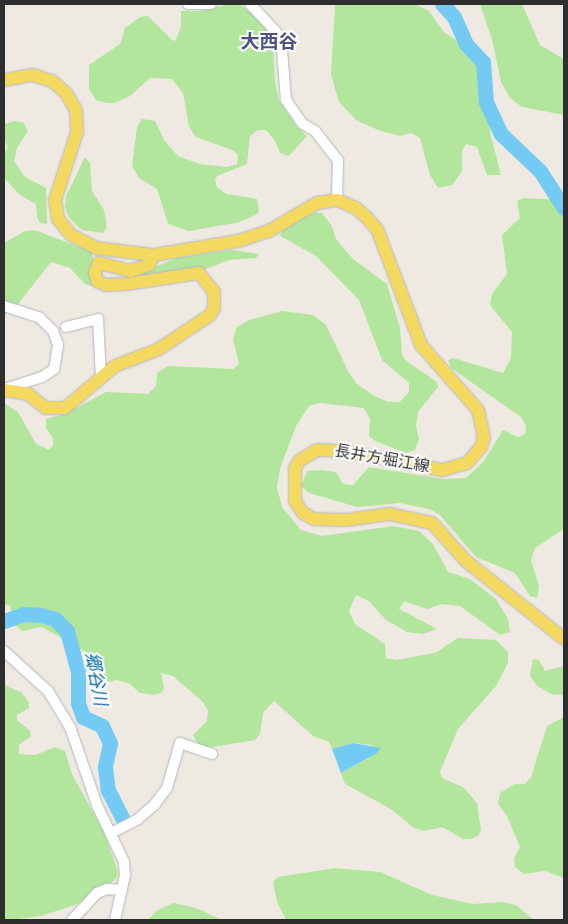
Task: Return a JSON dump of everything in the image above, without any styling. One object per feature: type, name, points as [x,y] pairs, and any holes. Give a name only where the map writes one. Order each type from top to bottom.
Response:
[{"type":"main road","points":[[4,80],[13,76],[33,75],[52,81],[66,93],[76,110],[77,132],[55,200],[58,219],[71,235],[96,248],[154,255],[238,241],[268,231],[317,203],[337,200]]},
{"type":"main road","name":"長井方堀江線","points":[[337,200],[356,208],[377,229],[421,345],[478,410],[484,438],[481,447],[467,463],[442,470],[344,451],[317,450],[299,461],[295,469],[295,501],[304,513],[314,520],[346,520],[390,514],[432,523],[466,561],[564,639]]},
{"type":"main road","points":[[4,390],[28,394],[46,408],[65,408],[122,363],[159,349],[210,315],[216,300],[212,285],[199,273],[106,285],[97,281],[95,272],[99,263],[96,248]]},
{"type":"main road","points":[[99,263],[130,271],[150,265],[154,255]]},
{"type":"street","points":[[188,4],[211,4]]},
{"type":"street","points":[[250,4],[281,37],[286,100],[303,124],[315,131],[338,160],[337,200]]},
{"type":"street","points":[[4,306],[40,318],[53,331],[58,345],[54,369],[42,377],[4,390]]},
{"type":"street","points":[[66,327],[98,319],[101,378]]},
{"type":"street","points":[[4,651],[34,676],[61,709],[124,862],[122,890],[115,920]]},
{"type":"street","points":[[111,833],[138,819],[156,804],[168,788],[180,743],[212,754]]},
{"type":"street","points":[[72,920],[97,893],[107,889],[122,890]]},
{"type":"green space","points":[[229,4],[240,4],[268,28],[273,42],[275,82],[279,100],[297,127],[307,136],[289,156],[280,153],[275,141],[266,130],[258,130],[250,136],[247,164],[217,176],[215,180],[217,187],[226,194],[257,199],[259,213],[240,222],[189,231],[168,224],[157,189],[139,178],[132,166],[137,127],[142,119],[155,121],[164,140],[178,156],[200,164],[227,167],[237,164],[238,155],[232,150],[196,137],[189,127],[183,93],[172,79],[150,78],[130,96],[115,103],[107,103],[96,100],[89,89],[89,65],[120,44],[125,28],[140,17],[148,16],[173,41],[176,40],[181,26],[181,11],[200,11]]},
{"type":"green space","points":[[335,4],[415,4],[429,11],[444,32],[460,43],[473,58],[483,80],[491,136],[501,175],[487,175],[477,147],[466,144],[462,151],[462,171],[452,185],[438,188],[430,175],[420,138],[411,133],[400,136],[378,130],[356,120],[339,102],[331,75]]},
{"type":"green space","points":[[480,4],[522,4],[540,45],[564,59],[564,115],[522,107],[510,98],[501,82],[492,39]]},
{"type":"green space","points":[[14,121],[23,122],[28,131],[17,148],[14,161],[25,177],[46,188],[47,224],[40,223],[37,217],[36,204],[20,195],[4,178],[4,153],[8,147],[4,140],[4,124]]},
{"type":"green space","points":[[85,157],[90,163],[92,191],[104,210],[107,228],[103,233],[82,230],[70,219],[65,208],[66,196]]},
{"type":"green space","points":[[524,198],[564,200],[564,529],[535,548],[531,560],[539,586],[537,598],[530,596],[515,573],[476,557],[440,515],[429,509],[400,503],[357,507],[309,493],[301,486],[307,471],[321,470],[336,472],[343,484],[353,485],[369,467],[443,479],[466,478],[483,462],[503,430],[518,437],[525,434],[526,426],[521,417],[451,368],[448,361],[453,358],[503,373],[511,358],[512,332],[490,305],[492,294],[507,274],[502,235],[520,218],[517,201]]},
{"type":"green space","points":[[315,212],[322,213],[332,226],[336,239],[353,259],[387,284],[400,328],[402,354],[405,360],[437,382],[438,387],[418,412],[416,426],[419,439],[415,450],[406,453],[375,441],[369,436],[370,419],[364,408],[320,403],[309,406],[296,426],[280,469],[277,487],[282,507],[301,530],[322,536],[393,526],[419,531],[433,544],[448,572],[470,579],[496,599],[508,619],[510,632],[500,635],[460,606],[441,604],[427,609],[404,601],[399,609],[437,629],[423,634],[407,632],[386,620],[369,601],[356,595],[349,611],[355,624],[385,644],[386,658],[396,660],[435,653],[458,638],[496,640],[508,652],[508,663],[496,686],[458,729],[440,772],[442,778],[463,787],[477,803],[481,830],[479,835],[471,839],[463,839],[442,827],[425,831],[414,828],[391,809],[345,784],[341,773],[369,758],[372,745],[353,743],[332,749],[329,742],[313,736],[274,701],[263,713],[260,734],[255,740],[212,747],[199,745],[193,735],[207,721],[208,711],[203,702],[173,676],[161,673],[164,688],[162,692],[155,695],[140,693],[130,684],[117,680],[109,682],[102,678],[101,667],[96,658],[42,627],[22,631],[15,625],[10,606],[4,604],[4,403],[18,412],[36,444],[49,450],[53,446],[53,438],[46,428],[46,419],[67,413],[106,392],[148,394],[156,386],[157,373],[168,366],[233,369],[239,364],[233,339],[237,327],[249,320],[282,311],[313,315],[326,325],[349,373],[357,384],[376,397],[389,402],[400,402],[409,392],[409,383],[382,360],[359,300],[316,256],[280,236],[282,230]]},
{"type":"green space","points":[[35,230],[92,252],[98,288],[85,284],[70,268],[51,262],[19,303],[4,315],[4,243],[25,231]]},
{"type":"green space","points":[[231,250],[259,254],[256,258],[229,260],[206,269],[129,277],[177,258]]},
{"type":"green space","points":[[533,659],[539,660],[545,671],[564,666],[564,695],[551,694],[537,686],[530,676]]},
{"type":"green space","points":[[4,675],[6,686],[21,692],[29,702],[29,708],[17,715],[17,720],[30,731],[31,736],[19,745],[19,754],[35,755],[55,747],[65,751],[72,774],[105,834],[118,872],[116,879],[81,903],[41,916],[11,920],[4,920]]},
{"type":"green space","points":[[564,717],[564,878],[545,871],[524,874],[515,867],[514,859],[520,847],[507,816],[498,804],[500,793],[515,784],[525,784],[531,777],[547,726]]},
{"type":"green space","points":[[335,868],[380,872],[432,895],[473,904],[502,902],[516,905],[534,920],[286,920],[277,902],[273,882],[278,877]]},
{"type":"green space","points":[[173,903],[196,908],[222,920],[148,920],[156,911]]},
{"type":"water","points":[[353,743],[381,748],[377,753],[341,773],[332,749]]},
{"type":"waterway","points":[[442,4],[454,17],[466,44],[483,62],[486,102],[501,134],[540,171],[564,208]]},
{"type":"waterway","name":"郷谷川","points":[[4,621],[24,614],[41,615],[55,619],[67,631],[78,672],[78,703],[83,717],[102,726],[110,743],[105,767],[108,790],[122,818]]},
{"type":"district","name":"大西谷","points":[[269,42]]}]
